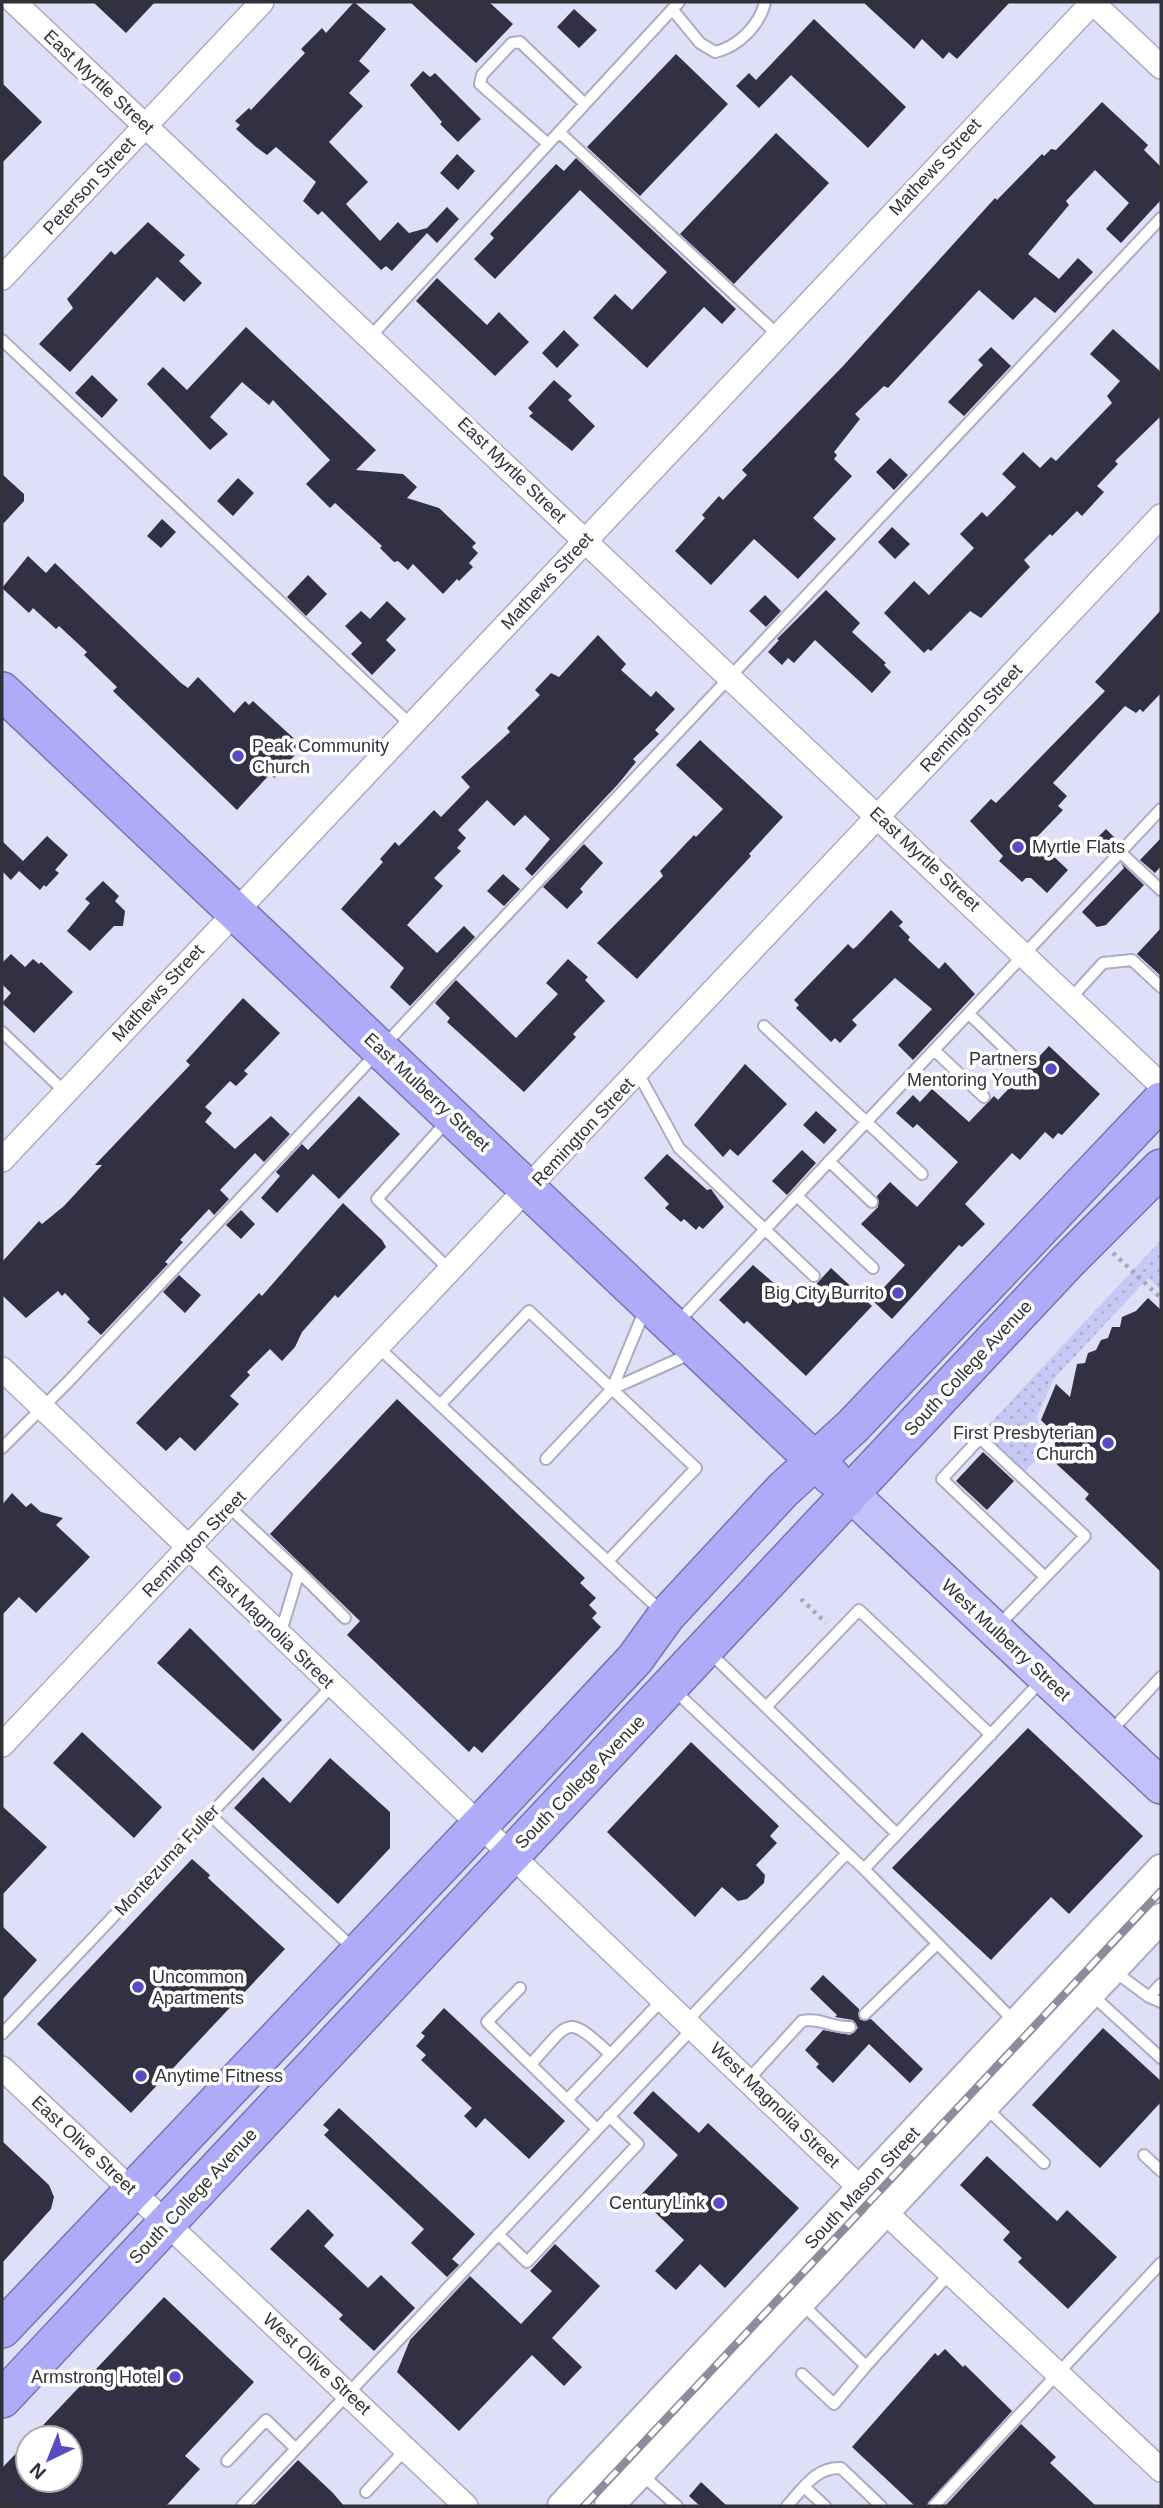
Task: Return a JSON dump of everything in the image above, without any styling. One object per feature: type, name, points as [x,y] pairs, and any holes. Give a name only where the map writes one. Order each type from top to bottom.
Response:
[{"type":"highway","name":"East Mulberry Street","points":[[2,691],[851,1494]]},
{"type":"highway","points":[[2,2329],[635,1658],[666,1616],[815,1461],[853,1426],[1161,1101]]},
{"type":"highway","points":[[1067,1262],[1092,1215],[1151,1148],[1161,1129]]},
{"type":"highway","name":"South College Avenue","points":[[2,2399],[1067,1262],[1095,1237],[1161,1168]]},
{"type":"main road","name":"West Mulberry Street","points":[[851,1494],[1161,1786]]},
{"type":"street","name":"East Myrtle Street","points":[[14,2],[371,336],[1161,1085]]},
{"type":"street","name":"Peterson Street","points":[[2,278],[262,2]]},
{"type":"street","points":[[1092,2],[1161,67]]},
{"type":"street","name":"Mathews Street","points":[[2,1160],[1092,2]]},
{"type":"street","name":"Remington Street","points":[[2,1745],[190,1549],[1161,516]]},
{"type":"street","name":"East Magnolia Street","points":[[2,1369],[511,1855]]},
{"type":"street","name":"West Magnolia Street","points":[[511,1855],[1161,2470]]},
{"type":"street","name":"South Mason Street","points":[[562,2506],[863,2189],[1161,1869]]},
{"type":"street","name":"South Mason Street","points":[[609,2506],[887,2213],[984,2105],[1161,1918]]},
{"type":"street","name":"East Olive Street","points":[[2,2068],[166,2223]]},
{"type":"street","name":"West Olive Street","points":[[166,2223],[466,2506]]},
{"type":"lane","points":[[371,336],[676,5],[700,43],[715,52],[732,48],[762,15],[765,2]]},
{"type":"lane","points":[[548,144],[480,84],[482,75],[512,43],[520,42],[585,104]]},
{"type":"lane","points":[[559,132],[777,334]]},
{"type":"lane","points":[[2,1448],[68,1382],[1161,218]]},
{"type":"lane","points":[[2,340],[411,725]]},
{"type":"lane","points":[[546,1459],[612,1389],[686,1338],[765,1230],[1161,808]]},
{"type":"lane","points":[[1120,852],[1161,890]]},
{"type":"lane","points":[[1071,998],[1103,964],[1132,960],[1161,987]]},
{"type":"lane","points":[[969,1013],[1017,1060]]},
{"type":"lane","points":[[764,1026],[922,1174]]},
{"type":"lane","points":[[2,1032],[65,1093]]},
{"type":"lane","points":[[934,1050],[984,1097]]},
{"type":"lane","points":[[638,1073],[679,1148],[814,1276]]},
{"type":"lane","points":[[452,1116],[377,1199],[452,1271]]},
{"type":"lane","points":[[829,1161],[872,1202]]},
{"type":"lane","points":[[797,1196],[873,1268]]},
{"type":"lane","points":[[612,1389],[648,1301]]},
{"type":"lane","points":[[440,1405],[529,1311],[696,1468],[608,1561]]},
{"type":"lane","points":[[379,1348],[666,1616]]},
{"type":"lane","points":[[995,1630],[1085,1536],[980,1438],[942,1479],[1045,1577]]},
{"type":"lane","points":[[229,1507],[345,1618]]},
{"type":"lane","points":[[280,1635],[299,1572]]},
{"type":"lane","points":[[766,1707],[859,1610],[991,1735]]},
{"type":"lane","points":[[706,1649],[897,1834]]},
{"type":"lane","points":[[864,1869],[1045,1677]]},
{"type":"lane","points":[[1107,1735],[1161,1677]]},
{"type":"lane","name":"Montezuma Fuller","points":[[2,2034],[332,1686]]},
{"type":"lane","points":[[670,1687],[848,1853],[1017,2024]]},
{"type":"lane","points":[[210,1815],[357,1952]]},
{"type":"lane","points":[[242,2506],[597,2129],[848,1853]]},
{"type":"lane","points":[[865,2014],[936,1945]]},
{"type":"lane","points":[[1112,1969],[1149,1997],[1161,2002]]},
{"type":"lane","points":[[1149,1997],[1161,1984]]},
{"type":"lane","points":[[520,1988],[487,2022],[597,2129]]},
{"type":"lane","points":[[1090,1993],[1161,2058]]},
{"type":"lane","points":[[567,2099],[663,1999]]},
{"type":"lane","points":[[748,2080],[802,2021],[812,2018],[834,2028],[850,2027]]},
{"type":"lane","points":[[531,2064],[563,2029],[573,2025],[583,2028],[610,2054]]},
{"type":"lane","points":[[984,2105],[1044,2163]]},
{"type":"lane","points":[[498,2234],[527,2262],[546,2242],[638,2144],[609,2116]]},
{"type":"lane","points":[[1144,2155],[1161,2171]]},
{"type":"lane","points":[[934,2506],[1161,2263]]},
{"type":"lane","points":[[802,2374],[834,2404],[951,2272]]},
{"type":"lane","points":[[801,2303],[866,2366]]},
{"type":"lane","points":[[227,2461],[266,2420],[296,2449]]},
{"type":"lane","points":[[366,2492],[406,2449]]},
{"type":"lane","points":[[787,2506],[817,2473],[828,2467],[841,2468],[881,2506]]},
{"type":"lane","points":[[640,2473],[677,2506]]},
{"type":"lane","points":[[804,2487],[825,2506]]},
{"type":"path","points":[[1095,1237],[1161,1298]]},
{"type":"path","points":[[801,1599],[836,1634]]},
{"type":"shaded area","points":[[1161,1240],[1161,1290],[1148,1278],[1053,1380],[1037,1417],[1044,1451],[1025,1472],[983,1431]]},
{"type":"building","points":[[93,2],[155,2],[126,33]]},
{"type":"building","points":[[354,2],[386,29],[359,61],[370,71],[349,93],[363,106],[329,142],[368,182],[346,204],[380,241],[398,222],[409,233],[427,228],[447,207],[459,219],[437,243],[427,233],[392,271],[386,266],[381,270],[322,211],[318,215],[303,201],[316,182],[276,147],[267,155],[236,129],[240,125],[235,121],[249,108],[251,110],[305,53],[301,49],[322,28],[326,33]]},
{"type":"building","points":[[410,2],[489,2],[513,24],[476,63]]},
{"type":"building","points":[[863,2],[1010,2],[957,59],[949,52],[943,59],[922,39],[914,49]]},
{"type":"building","points":[[574,9],[597,30],[579,48],[557,27]]},
{"type":"building","points":[[814,19],[906,107],[868,148],[791,75],[759,108],[736,86],[749,73],[756,80]]},
{"type":"building","points":[[676,54],[728,104],[640,196],[587,147]]},
{"type":"building","points":[[423,71],[430,77],[435,73],[481,119],[458,142],[440,124],[442,122],[410,85]]},
{"type":"building","points":[[2,83],[42,122],[2,163]]},
{"type":"building","points":[[1102,102],[1148,145],[1144,150],[1161,167],[1161,200],[1121,243],[1106,229],[1129,203],[1095,170],[1066,201],[1069,205],[1028,254],[1059,279],[1078,258],[1093,272],[1055,313],[1035,297],[1013,320],[979,290],[888,388],[884,386],[855,414],[860,419],[834,452],[837,455],[834,459],[852,476],[813,518],[836,539],[798,579],[754,539],[711,585],[675,551],[705,518],[702,515],[719,496],[723,500],[747,475],[742,470],[844,365],[995,198],[997,200],[1042,154],[1044,156],[1051,149],[1056,150]]},
{"type":"building","points":[[776,133],[829,183],[734,284],[680,234]]},
{"type":"building","points":[[457,154],[475,171],[458,190],[440,173]]},
{"type":"building","points":[[576,158],[736,309],[722,324],[704,307],[647,368],[593,318],[615,294],[632,310],[667,272],[580,190],[495,279],[474,259],[494,238],[490,234],[556,164],[564,171]]},
{"type":"building","points":[[148,222],[185,255],[179,261],[202,283],[184,302],[157,277],[70,372],[39,344],[73,308],[67,299],[111,251],[115,255]]},
{"type":"building","points":[[437,278],[487,325],[499,312],[529,342],[495,376],[416,301]]},
{"type":"building","points":[[246,327],[376,450],[356,470],[403,474],[417,487],[407,498],[439,508],[476,543],[472,547],[478,553],[469,563],[473,567],[443,594],[413,564],[408,570],[398,561],[394,562],[380,548],[382,546],[335,503],[330,508],[306,484],[330,460],[273,400],[269,405],[242,382],[210,417],[228,434],[210,450],[147,384],[163,367],[187,390]]},
{"type":"building","points":[[1113,329],[1161,372],[1161,416],[1115,461],[1118,464],[1097,486],[1104,492],[1082,516],[1077,511],[1024,560],[1030,567],[981,618],[970,611],[931,651],[928,649],[924,653],[884,613],[914,581],[929,595],[974,548],[960,534],[982,512],[987,517],[1016,487],[1002,474],[1023,452],[1040,468],[1051,457],[1056,461],[1112,403],[1107,396],[1120,381],[1090,354]]},
{"type":"building","points":[[564,330],[579,345],[557,368],[542,353]]},
{"type":"building","points":[[991,347],[1011,366],[964,416],[948,402],[983,365],[978,360]]},
{"type":"building","points":[[92,375],[118,400],[102,418],[75,393]]},
{"type":"building","points":[[554,380],[572,396],[568,400],[595,426],[572,451],[529,416],[533,413],[528,408]]},
{"type":"building","points":[[890,458],[908,475],[894,490],[876,472]]},
{"type":"building","points":[[2,474],[24,494],[24,501],[2,525]]},
{"type":"building","points":[[238,478],[254,493],[233,516],[217,501]]},
{"type":"building","points":[[162,519],[176,532],[161,548],[147,536]]},
{"type":"building","points":[[892,527],[910,544],[895,559],[878,542]]},
{"type":"building","points":[[28,556],[46,573],[55,563],[188,688],[198,677],[234,713],[245,701],[249,705],[253,701],[300,744],[292,752],[295,755],[274,778],[270,774],[237,810],[113,691],[117,687],[84,655],[87,652],[59,626],[56,629],[33,608],[29,613],[2,588]]},
{"type":"building","points":[[308,575],[327,594],[306,616],[287,597]]},
{"type":"building","points":[[826,590],[860,623],[852,632],[886,663],[884,665],[891,672],[872,693],[815,640],[794,663],[788,658],[782,665],[768,652],[779,640],[777,639]]},
{"type":"building","points":[[765,595],[781,611],[766,627],[749,611]]},
{"type":"building","points":[[387,601],[406,619],[386,640],[396,650],[372,675],[351,654],[362,643],[345,626],[361,611],[370,619]]},
{"type":"building","points":[[1161,610],[1161,693],[1143,712],[1140,709],[1136,713],[1125,706],[1053,783],[1067,796],[1058,806],[1063,810],[1035,839],[1068,870],[1047,893],[1031,878],[1022,882],[999,861],[1003,856],[970,821],[991,799],[996,803],[1105,691],[1095,682]]},
{"type":"building","points":[[598,635],[626,664],[621,670],[651,697],[656,691],[675,709],[655,730],[659,734],[633,759],[636,762],[619,783],[532,876],[525,869],[550,839],[525,815],[514,826],[487,800],[458,830],[466,838],[457,848],[461,851],[434,878],[443,886],[407,925],[437,953],[464,926],[475,937],[410,1006],[390,987],[404,968],[341,909],[383,862],[380,859],[395,842],[399,846],[434,810],[441,817],[470,787],[461,777],[510,732],[507,728],[540,695],[535,690],[551,673],[559,677]]},
{"type":"building","points":[[700,740],[783,817],[749,854],[751,856],[637,979],[597,943],[663,876],[660,871],[723,809],[676,765]]},
{"type":"building","points":[[1106,829],[1119,842],[1108,854],[1094,841]]},
{"type":"building","points":[[47,836],[68,855],[55,870],[59,873],[46,887],[44,885],[40,890],[19,871],[11,880],[2,871],[2,841],[23,861]]},
{"type":"building","points":[[1161,838],[1161,866],[1155,873],[1140,860]]},
{"type":"building","points":[[584,844],[603,863],[580,889],[583,892],[567,909],[543,887]]},
{"type":"building","points":[[1121,863],[1144,885],[1106,925],[1097,927],[1082,912],[1124,868]]},
{"type":"building","points":[[503,874],[520,889],[504,906],[487,891]]},
{"type":"building","points":[[103,881],[119,896],[115,901],[125,911],[123,926],[114,926],[90,951],[67,931],[90,903],[85,899]]},
{"type":"building","points":[[891,910],[903,922],[899,926],[910,937],[908,940],[939,969],[945,962],[975,994],[913,1060],[898,1045],[932,1009],[895,978],[852,1020],[857,1025],[840,1043],[835,1038],[831,1042],[796,1008],[799,1005],[794,1000],[848,944],[853,949],[856,947]]},
{"type":"building","points":[[1161,928],[1161,976],[1137,954]]},
{"type":"building","points":[[11,954],[25,967],[33,959],[39,964],[41,962],[73,992],[34,1033],[2,1003],[11,993],[2,984],[2,963]]},
{"type":"building","points":[[568,959],[588,977],[585,980],[605,1001],[573,1034],[576,1037],[524,1092],[447,1022],[450,1018],[435,1003],[456,980],[516,1038],[558,994],[546,983]]},
{"type":"building","points":[[243,998],[280,1033],[244,1071],[248,1074],[236,1086],[230,1081],[205,1107],[212,1113],[205,1122],[235,1149],[271,1116],[290,1134],[264,1162],[255,1153],[220,1190],[229,1199],[214,1215],[209,1209],[180,1240],[183,1242],[165,1262],[168,1264],[101,1335],[87,1322],[90,1319],[65,1293],[62,1296],[58,1291],[26,1318],[2,1295],[2,1262],[39,1221],[42,1224],[64,1206],[102,1165],[95,1165],[190,1065],[186,1061]]},
{"type":"building","points":[[1049,1046],[1100,1094],[1062,1135],[1058,1133],[1053,1139],[1045,1132],[1020,1160],[1012,1153],[965,1204],[985,1224],[962,1247],[959,1245],[892,1319],[872,1300],[905,1265],[861,1224],[878,1207],[877,1196],[890,1182],[917,1207],[958,1162],[917,1124],[913,1128],[896,1113],[913,1095],[920,1102],[932,1089],[969,1122],[994,1096],[998,1100]]},
{"type":"building","points":[[745,1064],[787,1104],[738,1156],[730,1149],[723,1157],[694,1125]]},
{"type":"building","points":[[359,1096],[400,1134],[339,1199],[313,1174],[277,1213],[261,1198],[280,1176],[276,1172],[302,1144],[308,1150]]},
{"type":"building","points":[[816,1111],[837,1130],[824,1144],[803,1125]]},
{"type":"building","points":[[802,1150],[816,1163],[787,1195],[772,1181]]},
{"type":"building","points":[[667,1154],[707,1190],[711,1189],[724,1207],[703,1229],[699,1226],[696,1230],[684,1219],[681,1222],[665,1208],[669,1204],[644,1178]]},
{"type":"building","points":[[343,1203],[386,1247],[338,1298],[335,1295],[302,1332],[295,1347],[282,1361],[270,1349],[247,1372],[250,1375],[230,1396],[239,1404],[195,1451],[180,1437],[166,1451],[136,1423],[259,1293],[262,1296]]},
{"type":"building","points":[[241,1210],[255,1224],[241,1239],[226,1225]]},
{"type":"building","points":[[753,1265],[798,1304],[831,1268],[872,1306],[806,1376],[747,1321],[744,1324],[719,1300]]},
{"type":"building","points":[[179,1275],[201,1295],[185,1313],[163,1292]]},
{"type":"building","name":"First Presbyterian Church","points":[[1148,1298],[1161,1310],[1161,1572],[1085,1499],[1089,1494],[1049,1457],[1058,1437],[1041,1420],[1056,1384],[1070,1397],[1077,1364],[1085,1363],[1088,1353],[1096,1350],[1101,1340],[1108,1338],[1112,1327],[1120,1327],[1122,1317],[1136,1311]]},
{"type":"building","points":[[397,1399],[585,1578],[580,1583],[596,1598],[589,1605],[597,1613],[592,1618],[601,1627],[482,1753],[474,1746],[469,1752],[347,1635],[360,1621],[270,1534]]},
{"type":"building","points":[[983,1452],[1014,1481],[987,1510],[956,1481]]},
{"type":"building","points":[[12,1493],[26,1507],[31,1503],[41,1512],[63,1518],[56,1525],[90,1557],[36,1613],[19,1597],[2,1615],[2,1505]]},
{"type":"building","points":[[190,1628],[282,1720],[253,1751],[157,1663]]},
{"type":"building","points":[[1028,1728],[1143,1836],[1069,1914],[1051,1897],[991,1960],[892,1868]]},
{"type":"building","points":[[82,1732],[162,1807],[134,1838],[53,1763]]},
{"type":"building","points":[[691,1742],[779,1826],[770,1836],[777,1843],[756,1865],[765,1875],[764,1883],[747,1899],[738,1901],[722,1887],[695,1917],[607,1832]]},
{"type":"building","points":[[330,1758],[390,1812],[390,1848],[338,1904],[234,1808],[263,1777],[290,1803]]},
{"type":"building","points":[[2,1806],[47,1847],[2,1895]]},
{"type":"building","name":"Uncommon Apartments","points":[[192,1859],[210,1875],[208,1878],[285,1949],[131,2113],[37,2024]]},
{"type":"building","points":[[2,1926],[37,1960],[2,2000]]},
{"type":"building","points":[[823,1975],[859,2009],[860,2020],[871,2019],[923,2069],[910,2083],[869,2044],[833,2083],[816,2067],[819,2064],[805,2050],[823,2030],[850,2035],[858,2028],[853,2020],[835,2017],[837,2015],[810,1989]]},
{"type":"building","points":[[444,2008],[565,2121],[529,2159],[485,2118],[476,2128],[464,2116],[472,2108],[421,2060],[426,2055],[416,2046],[425,2036],[421,2033]]},
{"type":"building","points":[[1103,2028],[1161,2081],[1161,2102],[1100,2168],[1032,2105]]},
{"type":"building","name":"CenturyLink","points":[[653,2091],[699,2133],[708,2123],[799,2208],[725,2288],[700,2264],[676,2290],[655,2271],[684,2240],[639,2197],[678,2155],[633,2113]]},
{"type":"building","points":[[339,2108],[475,2234],[452,2259],[459,2265],[447,2277],[411,2243],[424,2229],[324,2135],[329,2130],[323,2125]]},
{"type":"building","points":[[2,2141],[49,2185],[54,2197],[51,2209],[2,2263]]},
{"type":"building","points":[[987,2156],[1057,2221],[1067,2210],[1117,2257],[1068,2309],[1018,2262],[1022,2258],[1003,2240],[1010,2232],[960,2185]]},
{"type":"building","points":[[308,2209],[334,2235],[324,2246],[368,2288],[381,2275],[415,2308],[374,2351],[339,2319],[343,2315],[270,2249]]},
{"type":"building","points":[[555,2244],[600,2286],[552,2338],[582,2367],[564,2386],[532,2355],[459,2431],[397,2372],[410,2340],[470,2276],[521,2324],[552,2291],[530,2271]]},
{"type":"building","points":[[164,2297],[254,2382],[185,2456],[200,2469],[166,2506],[2,2506],[2,2468],[14,2456],[14,2494],[84,2494],[84,2424],[44,2424]]},
{"type":"building","points":[[945,2349],[1012,2411],[926,2506],[915,2506],[852,2447],[935,2353],[938,2356]]},
{"type":"building","points":[[1021,2424],[1056,2457],[1050,2463],[1096,2506],[945,2506]]},
{"type":"building","points":[[298,2460],[333,2493],[344,2506],[254,2506]]},
{"type":"building","points":[[701,2482],[727,2506],[700,2506],[689,2496]]},
{"type":"railway","points":[[584,2506],[1161,1891]]},
{"type":"place","name":"Peak Community Church","points":[[238,756]]},
{"type":"place","name":"Myrtle Flats","points":[[1018,847]]},
{"type":"place","name":"Partners Mentoring Youth","points":[[1051,1069]]},
{"type":"place","name":"Big City Burrito","points":[[898,1293]]},
{"type":"place","name":"First Presbyterian Church","points":[[1108,1443]]},
{"type":"place","name":"Uncommon Apartments","points":[[138,1987]]},
{"type":"place","name":"Anytime Fitness","points":[[141,2076]]},
{"type":"place","name":"CenturyLink","points":[[719,2203]]},
{"type":"place","name":"Armstrong Hotel","points":[[175,2377]]}]
